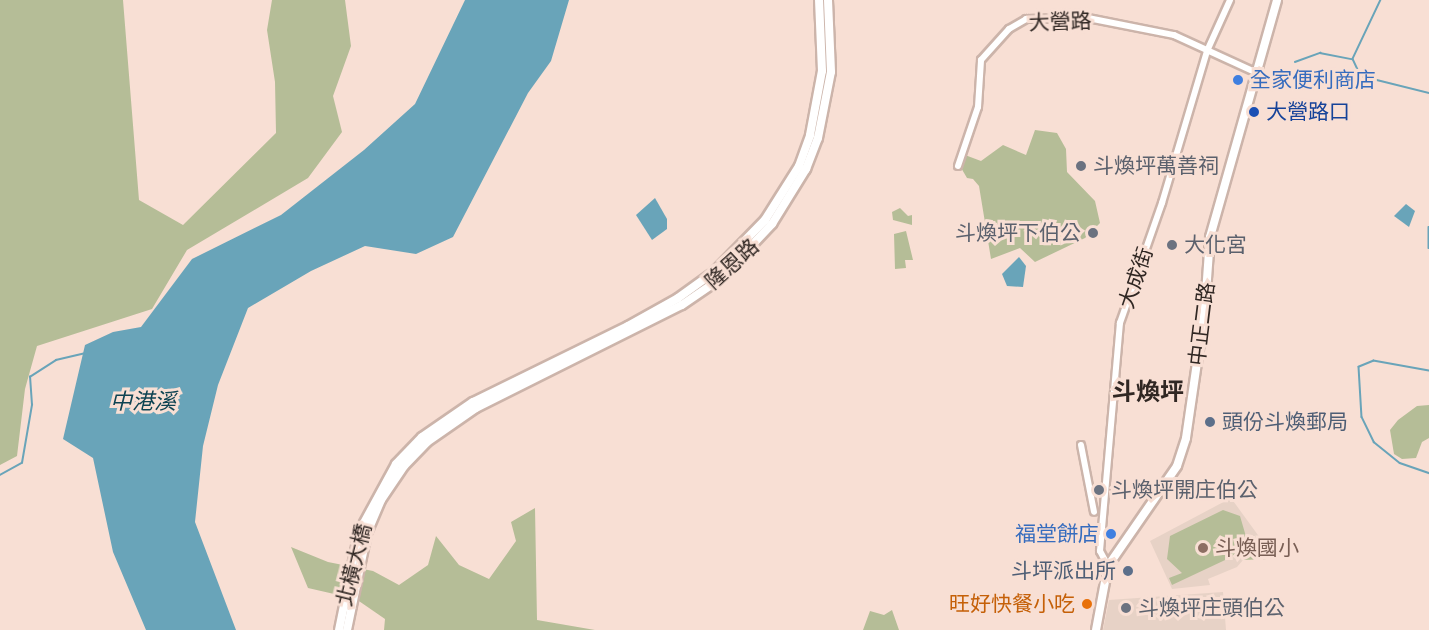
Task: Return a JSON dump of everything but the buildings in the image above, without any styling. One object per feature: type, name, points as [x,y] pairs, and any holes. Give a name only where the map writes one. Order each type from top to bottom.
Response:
[{"type":"main road","name":"隆恩路","points":[[680,302],[746,242],[781,198],[799,166],[810,135],[822,71],[819,0]]},
{"type":"main road","name":"隆恩路","points":[[474,405],[680,302],[720,279],[752,248],[789,201],[806,169],[818,138],[831,72],[828,0]]},
{"type":"main road","name":"中正二路","points":[[1096,630],[1108,566],[1180,458],[1191,417],[1210,237],[1277,0]]},
{"type":"main road","name":"北橫大橋","points":[[339,630],[359,532],[374,498],[396,464],[422,437],[474,405]]},
{"type":"main road","name":"北橫大橋","points":[[347,630],[359,558],[381,500],[404,466],[427,442],[474,405]]},
{"type":"street","name":"大成街","points":[[1108,566],[1100,551],[1120,323],[1162,203],[1207,51],[1230,0]]},
{"type":"street","name":"大營路","points":[[958,166],[978,107],[981,60],[1009,29],[1026,19],[1088,18],[1174,35],[1255,72]]},
{"type":"street","points":[[1081,445],[1094,512]]},
{"type":"shaded area","name":"斗煥國小","points":[[1231,498],[1263,542],[1241,553],[1243,560],[1237,567],[1208,579],[1210,585],[1172,589],[1150,541]]},
{"type":"shaded area","name":"斗煥國小","points":[[1223,592],[1226,630],[1103,630],[1109,600]]},
{"type":"green space","points":[[0,0],[123,0],[139,200],[183,225],[276,133],[275,82],[267,30],[272,0],[345,0],[351,46],[333,96],[342,132],[308,178],[187,250],[152,309],[37,346],[25,389],[17,456],[0,465]]},
{"type":"green space","points":[[1035,130],[1057,133],[1066,149],[1067,172],[1095,201],[1100,223],[1085,238],[1035,262],[1020,248],[991,259],[979,186],[973,179],[967,178],[960,166],[965,155],[981,161],[1003,145],[1026,155]]},
{"type":"green space","points":[[900,208],[908,216],[912,215],[912,225],[893,220],[892,212]]},
{"type":"green space","points":[[906,231],[913,260],[905,260],[906,268],[895,269],[894,234]]},
{"type":"green space","points":[[1429,405],[1429,438],[1422,442],[1416,458],[1402,459],[1394,454],[1390,430],[1398,420],[1417,406]]},
{"type":"green space","points":[[535,508],[537,620],[595,630],[384,630],[385,619],[356,599],[308,588],[291,547],[328,562],[373,571],[399,585],[428,565],[436,536],[459,565],[489,579],[516,541],[511,522]]},
{"type":"green space","name":"斗煥國小","points":[[1223,510],[1240,516],[1247,540],[1257,536],[1269,554],[1267,559],[1243,560],[1240,553],[1172,585],[1169,578],[1182,573],[1167,559],[1170,536]]},
{"type":"green space","points":[[892,610],[899,630],[863,630],[870,611],[884,615]]},
{"type":"water","name":"中港溪","points":[[465,0],[569,0],[551,61],[528,93],[453,237],[416,254],[365,246],[311,271],[248,308],[218,385],[203,446],[195,522],[236,630],[146,630],[113,552],[93,458],[63,439],[85,345],[113,332],[141,327],[192,259],[281,215],[364,150],[415,104]]},
{"type":"water","points":[[655,198],[667,219],[667,229],[652,240],[636,215]]},
{"type":"water","points":[[1406,204],[1415,211],[1409,227],[1394,216]]},
{"type":"water","points":[[1019,257],[1026,266],[1023,287],[1007,286],[1002,274]]},
{"type":"waterway","points":[[1381,0],[1353,59],[1361,76],[1429,93]]},
{"type":"waterway","points":[[1295,62],[1320,53],[1352,59]]},
{"type":"waterway","points":[[1429,227],[1429,248]]},
{"type":"waterway","points":[[0,475],[22,463],[32,405],[30,377],[56,360],[83,354]]},
{"type":"waterway","points":[[1429,371],[1374,361],[1359,367],[1362,417],[1374,442],[1400,463],[1429,473]]},
{"type":"place","name":"全家便利商店","points":[[1238,80]]},
{"type":"place","name":"大營路口","points":[[1254,112]]},
{"type":"place","name":"斗煥坪萬善祠","points":[[1081,166]]},
{"type":"place","name":"斗煥坪下伯公","points":[[1093,233]]},
{"type":"place","name":"大化宮","points":[[1172,245]]},
{"type":"place","name":"頭份斗煥郵局","points":[[1210,422]]},
{"type":"place","name":"斗煥坪開庄伯公","points":[[1099,490]]},
{"type":"place","name":"福堂餅店","points":[[1111,534]]},
{"type":"place","name":"斗煥國小","points":[[1203,548]]},
{"type":"place","name":"斗坪派出所","points":[[1128,571]]},
{"type":"place","name":"旺好快餐小吃","points":[[1087,604]]},
{"type":"place","name":"斗煥坪庄頭伯公","points":[[1126,608]]},
{"type":"district","name":"斗煥坪","points":[[1148,392]]}]
